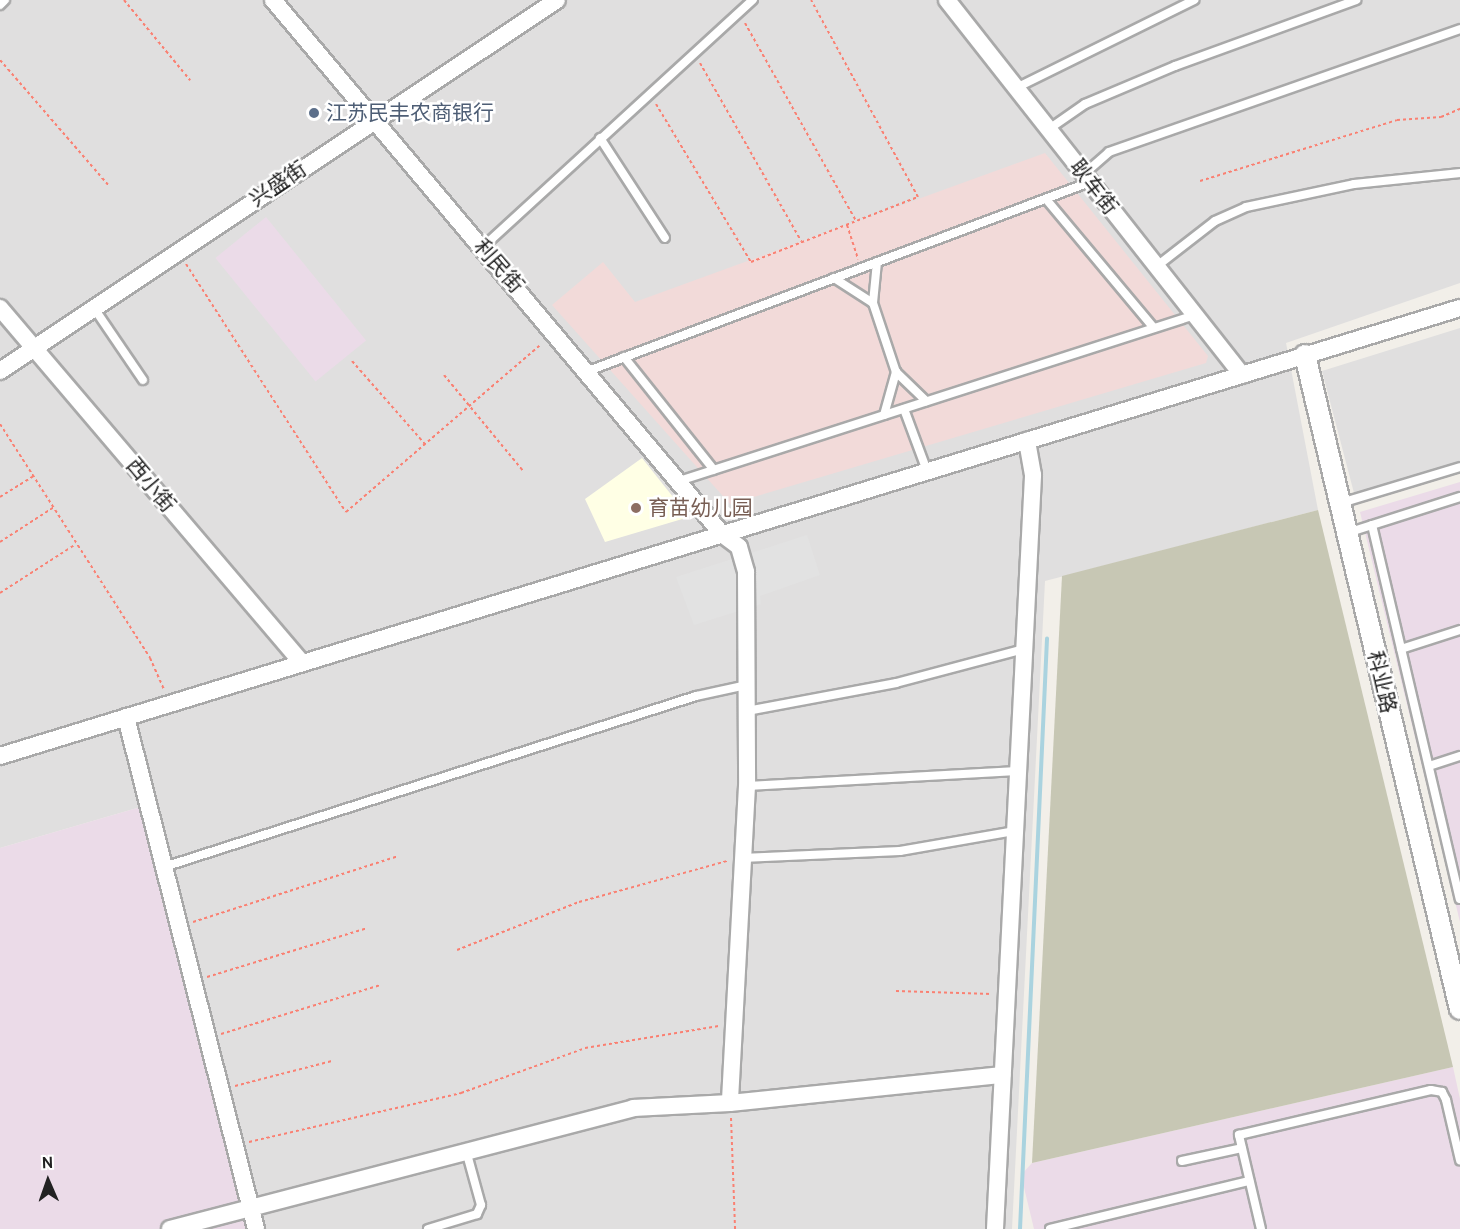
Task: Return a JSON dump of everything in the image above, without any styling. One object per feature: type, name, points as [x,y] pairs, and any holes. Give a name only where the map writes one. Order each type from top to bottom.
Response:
[{"type":"street","name":"利民街","points":[[273,0],[588,371],[722,534],[739,548],[746,572],[747,786],[730,1024],[730,1103]]},
{"type":"street","name":"兴盛街","points":[[0,371],[373,120],[557,0]]},
{"type":"street","name":"耿车街","points":[[947,0],[1242,375]]},
{"type":"street","name":"西小街","points":[[0,308],[302,663]]},
{"type":"street","points":[[0,756],[1460,308]]},
{"type":"street","name":"科业路","points":[[1305,356],[1460,1009]]},
{"type":"street","points":[[995,1229],[1033,475],[1027,441]]},
{"type":"street","points":[[126,717],[256,1229]]},
{"type":"street","points":[[170,1229],[467,1154],[633,1108],[730,1103],[1003,1075]]},
{"type":"lane","points":[[0,5],[5,0]]},
{"type":"lane","points":[[483,248],[600,138],[753,0]]},
{"type":"lane","points":[[1016,88],[1194,0]]},
{"type":"lane","points":[[1048,129],[1085,104],[1165,70],[1356,0]]},
{"type":"lane","points":[[588,371],[1046,199],[1087,178],[1109,152],[1460,29]]},
{"type":"lane","points":[[600,138],[665,238]]},
{"type":"lane","points":[[1157,266],[1215,221],[1246,207],[1354,184],[1460,172]]},
{"type":"lane","points":[[1046,199],[1154,328]]},
{"type":"lane","points":[[877,262],[873,303],[896,372],[926,401]]},
{"type":"lane","points":[[834,278],[873,303]]},
{"type":"lane","points":[[94,308],[143,380]]},
{"type":"lane","points":[[679,482],[1195,315]]},
{"type":"lane","points":[[624,357],[714,470]]},
{"type":"lane","points":[[884,415],[896,372]]},
{"type":"lane","points":[[904,409],[927,471]]},
{"type":"lane","points":[[1340,504],[1460,467]]},
{"type":"lane","points":[[1347,533],[1460,497]]},
{"type":"lane","points":[[1372,525],[1458,882],[1460,899]]},
{"type":"lane","points":[[1401,649],[1460,630]]},
{"type":"lane","points":[[747,711],[896,683],[1024,649]]},
{"type":"lane","points":[[164,867],[696,696],[747,685]]},
{"type":"lane","points":[[1429,766],[1460,756]]},
{"type":"lane","points":[[747,786],[1018,771]]},
{"type":"lane","points":[[742,858],[900,851],[1015,831]]},
{"type":"lane","points":[[1261,1229],[1239,1135],[1431,1089],[1442,1092],[1446,1100],[1460,1160]]},
{"type":"lane","points":[[1182,1161],[1242,1148]]},
{"type":"lane","points":[[428,1229],[477,1214],[481,1205],[467,1154]]},
{"type":"lane","points":[[1050,1229],[1250,1181]]},
{"type":"path","points":[[124,0],[190,80]]},
{"type":"path","points":[[649,93],[751,262],[918,197],[811,0]]},
{"type":"path","points":[[739,12],[856,221]]},
{"type":"path","points":[[694,53],[801,242]]},
{"type":"path","points":[[0,60],[109,186]]},
{"type":"path","points":[[1200,181],[1397,120],[1441,117],[1460,109]]},
{"type":"path","points":[[847,225],[861,268]]},
{"type":"path","points":[[178,252],[346,512],[555,332]]},
{"type":"path","points":[[352,361],[425,444]]},
{"type":"path","points":[[444,375],[523,471]]},
{"type":"path","points":[[0,424],[150,658],[170,704]]},
{"type":"path","points":[[0,497],[34,475]]},
{"type":"path","points":[[0,542],[54,507]]},
{"type":"path","points":[[0,593],[76,544]]},
{"type":"path","points":[[179,927],[398,855]]},
{"type":"path","points":[[457,950],[579,902],[742,858]]},
{"type":"path","points":[[193,981],[367,928]]},
{"type":"path","points":[[207,1038],[380,986]]},
{"type":"path","points":[[896,991],[1007,994]]},
{"type":"path","points":[[234,1146],[461,1093],[585,1047],[730,1024]]},
{"type":"path","points":[[220,1089],[332,1061]]},
{"type":"path","points":[[730,1103],[735,1229]]},
{"type":"shaded area","points":[[0,0],[1460,0],[1460,283],[1286,343],[1318,510],[1045,581],[1012,1229],[264,1229],[203,985],[144,806],[0,848]]},
{"type":"shaded area","points":[[1045,153],[1208,356],[1206,363],[730,504],[552,305],[603,262],[635,302]]},
{"type":"shaded area","points":[[266,217],[366,341],[316,381],[215,258]]},
{"type":"shaded area","points":[[1460,328],[1460,461],[1354,493],[1322,371]]},
{"type":"shaded area","name":"育苗幼儿园","points":[[642,458],[689,517],[605,542],[585,499]]},
{"type":"shaded area","points":[[1460,482],[1460,922],[1360,512]]},
{"type":"shaded area","points":[[1318,510],[1453,1067],[1032,1163],[1062,576]]},
{"type":"shaded area","points":[[807,535],[820,575],[760,596],[761,604],[694,625],[676,577]]},
{"type":"shaded area","points":[[144,806],[251,1229],[0,1229],[0,848]]},
{"type":"shaded area","points":[[1453,1067],[1460,1099],[1460,1229],[1034,1229],[1021,1175],[1032,1163]]},
{"type":"waterway","points":[[1020,1229],[1047,639]]},
{"type":"place","name":"江苏民丰农商银行","points":[[314,113]]},
{"type":"place","name":"育苗幼儿园","points":[[636,508]]}]
